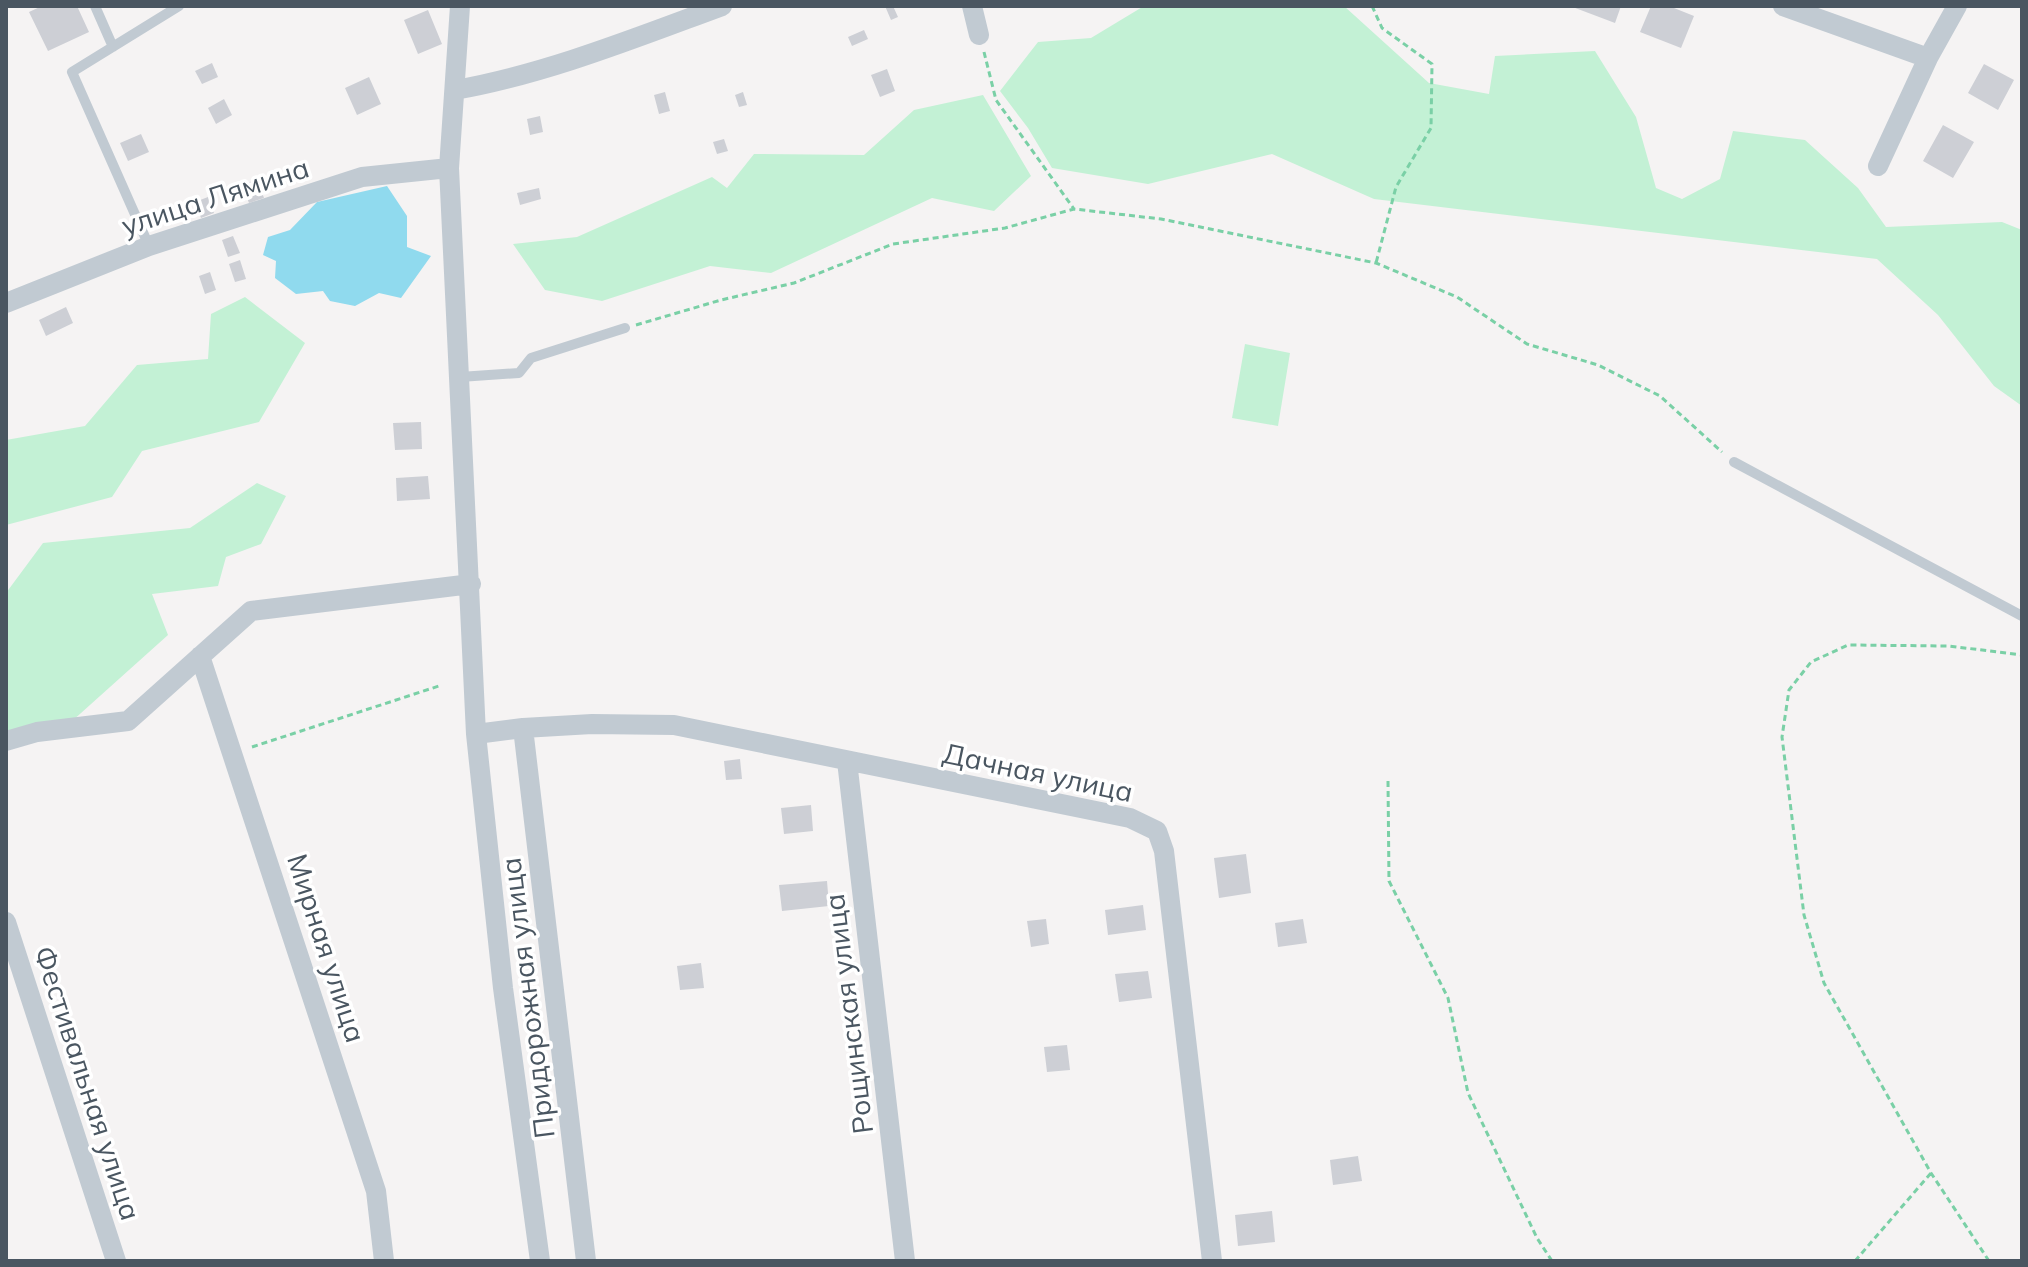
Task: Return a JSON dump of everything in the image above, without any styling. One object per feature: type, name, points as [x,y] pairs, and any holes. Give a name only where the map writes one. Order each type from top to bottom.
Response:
[{"type":"street","points":[[460,6],[449,168],[476,734],[503,988],[540,1261]]},
{"type":"street","points":[[455,90],[600,51],[722,6]]},
{"type":"street","points":[[972,6],[979,35]]},
{"type":"street","points":[[1783,6],[1928,58]]},
{"type":"street","points":[[1878,166],[1928,58],[1957,6]]},
{"type":"street","name":"улица Лямина","points":[[6,303],[149,246],[362,177],[449,168]]},
{"type":"street","points":[[6,741],[37,732],[128,721],[251,611],[471,584]]},
{"type":"street","name":"Мирная улица","points":[[200,656],[376,1191],[384,1261]]},
{"type":"street","name":"Дачная улица","points":[[476,734],[592,724],[674,725],[1130,818],[1157,831],[1164,851],[1212,1261]]},
{"type":"street","name":"Придорожная улица","points":[[523,728],[586,1261]]},
{"type":"street","name":"Рощинская улица","points":[[847,761],[905,1261]]},
{"type":"street","name":"Фестивальная улица","points":[[6,922],[116,1261]]},
{"type":"lane","points":[[95,6],[113,47]]},
{"type":"lane","points":[[149,246],[72,72],[179,6]]},
{"type":"lane","points":[[460,377],[519,373],[531,358],[625,328]]},
{"type":"lane","points":[[1734,462],[2022,616]]},
{"type":"path","points":[[1372,6],[1382,28],[1432,64],[1431,128],[1396,187],[1376,263]]},
{"type":"path","points":[[979,35],[996,100],[1074,209]]},
{"type":"path","points":[[625,328],[794,283],[893,244],[1005,228],[1074,209],[1161,219],[1376,263],[1457,297],[1527,344],[1598,365],[1660,396],[1734,462]]},
{"type":"path","points":[[1989,1261],[1931,1173],[1824,983],[1804,915],[1782,737],[1789,690],[1811,662],[1848,645],[1949,646],[2022,655]]},
{"type":"path","points":[[234,753],[442,685]]},
{"type":"path","points":[[1388,781],[1389,881],[1448,998],[1468,1093],[1537,1238],[1552,1261]]},
{"type":"path","points":[[1855,1261],[1931,1173]]},
{"type":"green space","points":[[1144,6],[1344,6],[1429,83],[1489,94],[1495,56],[1595,51],[1636,117],[1656,188],[1682,199],[1720,179],[1733,131],[1805,140],[1858,188],[1886,227],[2002,222],[2022,230],[2022,406],[1994,386],[1938,315],[1877,259],[1374,199],[1272,154],[1148,184],[1052,168],[1028,128],[1000,91],[1038,42],[1091,38]]},
{"type":"green space","points":[[983,95],[1031,176],[994,211],[932,198],[771,273],[710,266],[602,301],[545,290],[513,244],[577,237],[712,177],[727,188],[754,154],[864,155],[914,110]]},
{"type":"green space","points":[[245,297],[305,343],[259,422],[142,451],[112,497],[6,525],[6,440],[85,426],[137,365],[208,359],[211,314]]},
{"type":"green space","points":[[1245,344],[1290,353],[1278,426],[1232,418]]},
{"type":"green space","points":[[257,483],[286,496],[261,544],[226,557],[218,586],[152,594],[168,635],[71,722],[6,742],[6,593],[43,543],[190,528]]},
{"type":"water","points":[[387,186],[407,216],[407,247],[431,256],[401,298],[379,293],[355,306],[330,301],[323,291],[296,294],[275,278],[276,261],[263,255],[268,237],[290,230],[317,202]]},
{"type":"building","points":[[42,6],[77,6],[89,32],[48,51],[29,12]]},
{"type":"building","points":[[885,6],[893,6],[898,17],[891,20]]},
{"type":"building","points":[[1570,6],[1621,6],[1615,23]]},
{"type":"building","points":[[1651,6],[1669,6],[1694,16],[1681,48],[1640,32]]},
{"type":"building","points":[[428,10],[442,44],[418,54],[404,20]]},
{"type":"building","points":[[864,30],[868,39],[852,46],[848,37]]},
{"type":"building","points":[[212,63],[218,77],[202,84],[195,71]]},
{"type":"building","points":[[1984,64],[2014,80],[1998,110],[1968,93]]},
{"type":"building","points":[[887,69],[895,91],[880,97],[871,75]]},
{"type":"building","points":[[369,77],[381,104],[357,115],[345,88]]},
{"type":"building","points":[[665,92],[670,111],[659,114],[654,95]]},
{"type":"building","points":[[743,92],[747,105],[739,107],[735,95]]},
{"type":"building","points":[[224,99],[232,115],[216,124],[208,108]]},
{"type":"building","points":[[540,116],[543,132],[530,135],[527,119]]},
{"type":"building","points":[[1943,125],[1974,142],[1953,178],[1923,161]]},
{"type":"building","points":[[141,134],[149,152],[128,161],[120,143]]},
{"type":"building","points":[[724,139],[728,151],[717,154],[713,142]]},
{"type":"building","points":[[257,179],[264,198],[249,203],[242,185]]},
{"type":"building","points":[[539,188],[541,199],[520,205],[517,193]]},
{"type":"building","points":[[208,197],[214,213],[201,218],[195,202]]},
{"type":"building","points":[[233,236],[240,253],[228,257],[222,240]]},
{"type":"building","points":[[240,260],[246,279],[235,282],[229,264]]},
{"type":"building","points":[[210,272],[216,290],[205,294],[199,276]]},
{"type":"building","points":[[66,307],[73,323],[46,336],[39,320]]},
{"type":"building","points":[[421,422],[422,449],[395,450],[393,423]]},
{"type":"building","points":[[428,476],[430,499],[397,501],[396,478]]},
{"type":"building","points":[[740,759],[742,779],[726,780],[724,761]]},
{"type":"building","points":[[811,805],[813,831],[784,834],[781,808]]},
{"type":"building","points":[[1246,854],[1251,893],[1219,898],[1214,858]]},
{"type":"building","points":[[827,881],[829,906],[782,911],[779,885]]},
{"type":"building","points":[[1143,905],[1146,930],[1108,935],[1105,910]]},
{"type":"building","points":[[1046,919],[1049,944],[1031,947],[1027,921]]},
{"type":"building","points":[[1303,919],[1307,943],[1278,947],[1275,923]]},
{"type":"building","points":[[701,963],[704,988],[680,990],[677,966]]},
{"type":"building","points":[[1148,971],[1152,998],[1119,1002],[1115,974]]},
{"type":"building","points":[[1067,1045],[1070,1070],[1047,1072],[1044,1047]]},
{"type":"building","points":[[1358,1156],[1362,1181],[1333,1185],[1330,1160]]},
{"type":"building","points":[[1272,1211],[1275,1242],[1238,1246],[1235,1215]]}]
